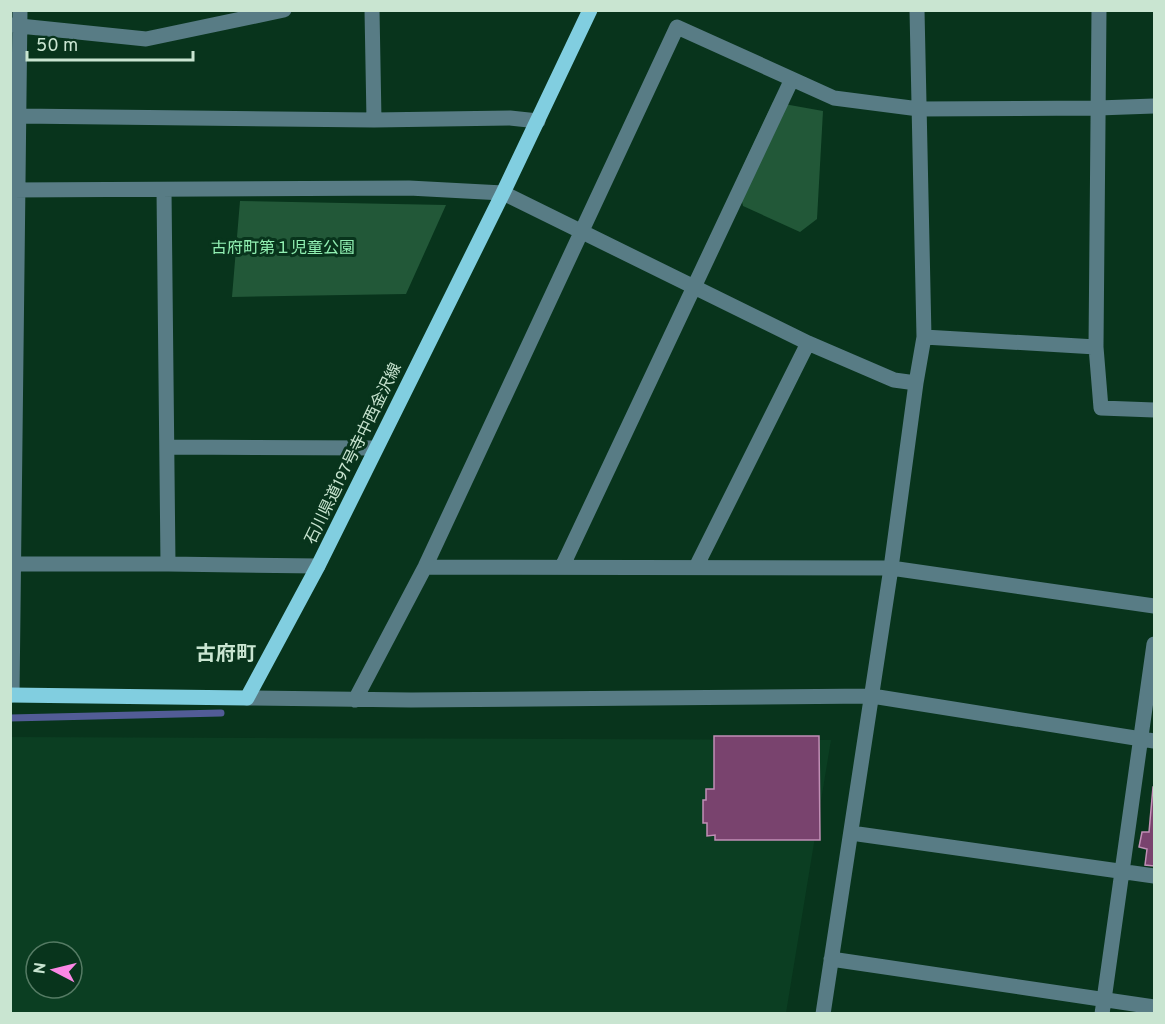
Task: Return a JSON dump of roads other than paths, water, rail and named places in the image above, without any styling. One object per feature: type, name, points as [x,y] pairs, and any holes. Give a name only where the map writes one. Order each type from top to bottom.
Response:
[{"type":"main road","name":"石川県道197号寺中西金沢線","points":[[247,698],[318,566],[504,193],[591,10]]},
{"type":"main road","points":[[11,695],[247,698]]},
{"type":"street","points":[[11,695],[15,190],[19,116],[17,21],[146,39],[284,10]]},
{"type":"street","points":[[372,10],[374,120]]},
{"type":"street","points":[[823,1014],[924,337],[917,10]]},
{"type":"street","points":[[1099,10],[1096,347],[1101,408],[1155,410]]},
{"type":"street","points":[[355,700],[425,567],[677,27],[834,98],[919,110],[1155,106]]},
{"type":"street","points":[[562,567],[792,79]]},
{"type":"street","points":[[19,116],[374,120],[510,118],[538,121]]},
{"type":"street","points":[[15,190],[409,188],[504,193],[584,230],[808,343],[894,380],[916,383]]},
{"type":"street","points":[[164,190],[168,564]]},
{"type":"street","points":[[924,337],[1096,347]]},
{"type":"street","points":[[696,567],[808,343]]},
{"type":"street","points":[[167,447],[376,447]]},
{"type":"street","points":[[12,564],[318,566]]},
{"type":"street","points":[[425,567],[891,568],[1155,606]]},
{"type":"street","points":[[1103,1007],[1122,871],[1148,740],[1155,644]]},
{"type":"street","points":[[247,698],[355,700],[872,696],[1148,740]]},
{"type":"street","points":[[851,833],[1155,876]]},
{"type":"street","points":[[831,959],[1103,1007],[1155,1007]]},
{"type":"waterway","points":[[10,718],[221,713]]},
{"type":"district","name":"古府町","points":[[226,655]]},
{"type":"park label","name":"古府町第１児童公園","points":[[283,249]]}]
